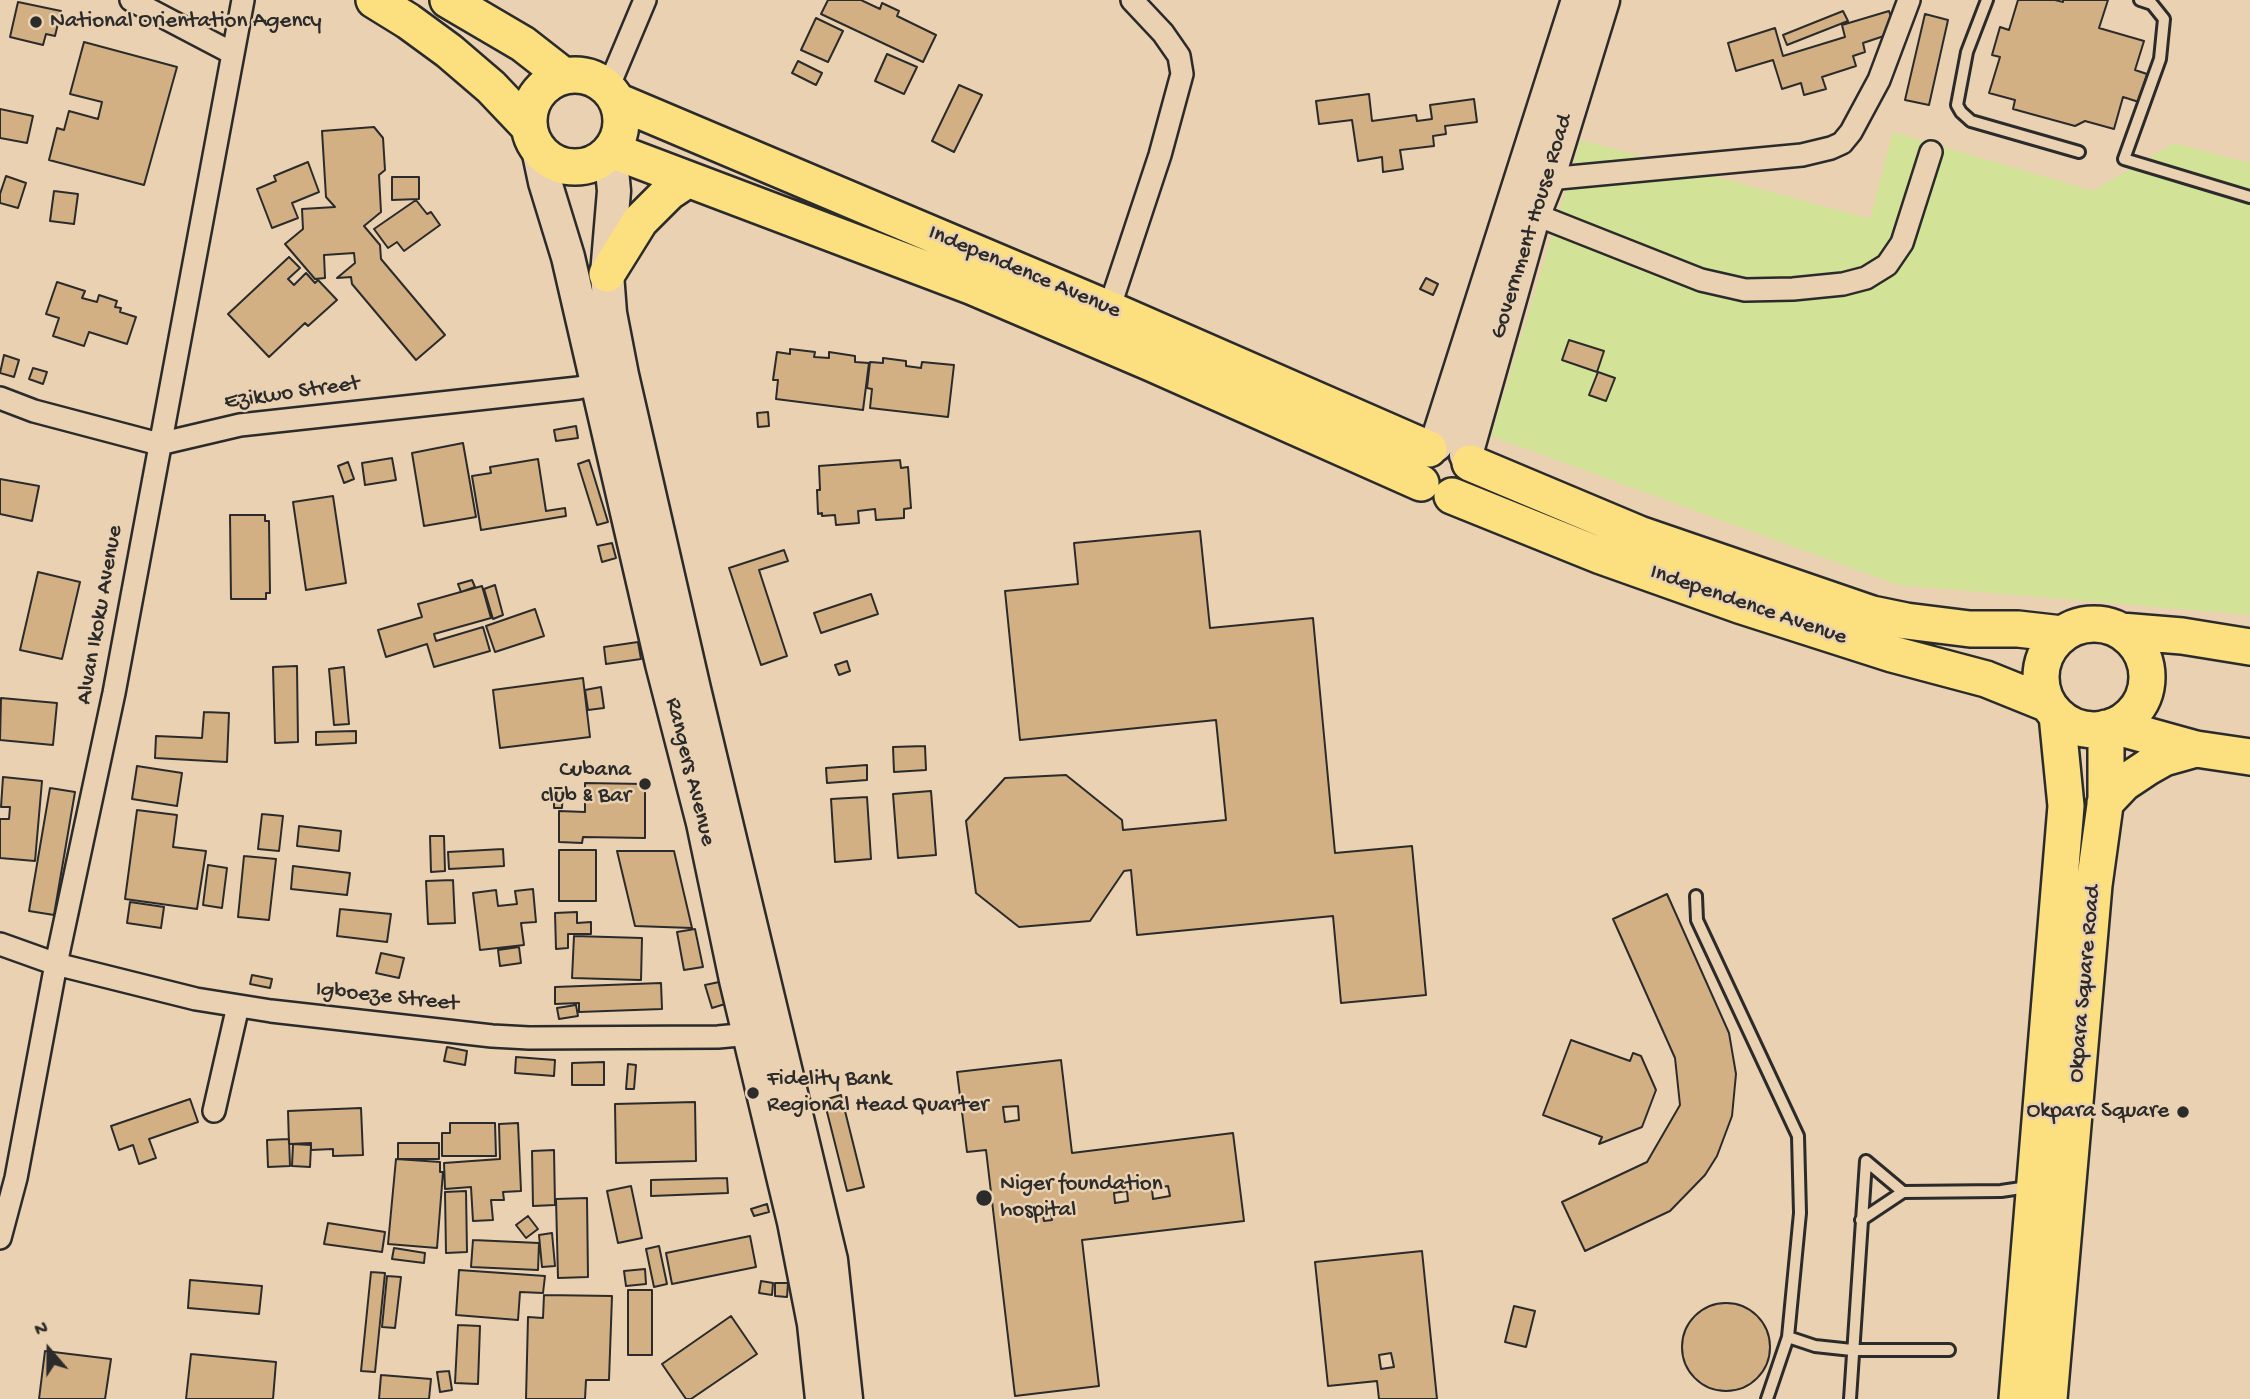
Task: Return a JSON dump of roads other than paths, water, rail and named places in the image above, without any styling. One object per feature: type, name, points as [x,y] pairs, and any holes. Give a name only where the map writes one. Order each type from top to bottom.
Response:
[{"type":"main road","points":[[374,0],[449,51],[491,87],[550,159],[563,166],[578,167],[593,163],[608,153],[618,139],[622,127],[613,95],[588,76],[564,76],[548,83],[537,95],[530,111],[534,138]]},
{"type":"main road","points":[[448,0],[523,44],[564,76]]},
{"type":"main road","name":"Government House Road","points":[[1450,453],[1578,0]]},
{"type":"main road","name":"Government House Road","points":[[1450,453],[1548,179],[1603,0]]},
{"type":"main road","name":"Independence Avenue","points":[[613,95],[1639,534],[1872,614],[1970,629],[2018,629],[2062,634]]},
{"type":"main road","name":"Rangers Avenue","points":[[534,138],[568,257],[662,664],[703,823],[831,1260],[846,1399]]},
{"type":"main road","name":"Rangers Avenue","points":[[608,153],[614,191],[607,274],[610,313],[694,689],[763,1032],[808,1287],[819,1356],[822,1399]]},
{"type":"main road","name":"Independence Avenue","points":[[608,153],[973,287],[1164,368],[1421,483]]},
{"type":"main road","points":[[607,274],[640,221],[669,191],[687,180]]},
{"type":"main road","points":[[1450,453],[1471,473],[1468,483],[1452,496],[1434,495],[1421,483],[1418,468],[1423,454],[1450,453]]},
{"type":"main road","name":"Independence Avenue","points":[[1452,496],[1589,552],[1739,605],[1892,654],[1986,679],[2053,710]]},
{"type":"main road","points":[[2109,727],[2126,719],[2136,708],[2143,695],[2146,667],[2133,641],[2121,631],[2110,626],[2085,625],[2062,634],[2047,652],[2040,674],[2042,690],[2053,710],[2080,728],[2109,727],[2196,749],[2250,757]]},
{"type":"main road","points":[[2121,631],[2182,635],[2250,647]]},
{"type":"main road","name":"Okpara Square Road","points":[[2017,1399],[2066,806],[2053,710]]},
{"type":"main road","name":"Okpara Square Road","points":[[2049,1399],[2094,885],[2105,803],[2109,727]]},
{"type":"main road","points":[[2105,803],[2139,772],[2164,758],[2196,749]]},
{"type":"street","points":[[131,0],[232,53]]},
{"type":"street","name":"Alvan Ikoku Avenue","points":[[0,1238],[8,1177],[114,693],[243,0]]},
{"type":"street","points":[[613,95],[645,0]]},
{"type":"street","points":[[1109,309],[1160,155],[1182,74],[1179,56],[1163,33],[1132,0]]},
{"type":"street","points":[[1548,179],[1802,155],[1842,143],[1851,132],[1879,80],[1909,0]]},
{"type":"street","points":[[1534,214],[1700,280],[1745,290],[1843,284],[1866,278],[1887,265],[1902,243],[1931,152]]},
{"type":"street","name":"Ezikwo Street","points":[[0,398],[34,411],[159,444],[240,425],[597,384]]},
{"type":"street","name":"Igboeze Street","points":[[0,944],[56,964],[196,999],[492,1036],[634,1037],[763,1032]]},
{"type":"street","points":[[214,1111],[238,1006]]},
{"type":"lane","points":[[1987,0],[1967,52],[1957,105],[1971,121],[2079,152]]},
{"type":"lane","points":[[2140,0],[2152,2],[2164,19],[2160,58],[2124,159],[2250,197]]},
{"type":"lane","points":[[1696,896],[1697,920],[1798,1136],[1800,1213],[1788,1337],[1768,1399]]},
{"type":"lane","points":[[1850,1399],[1866,1161],[1903,1192]]},
{"type":"lane","points":[[1861,1220],[1903,1192],[2001,1191],[2034,1186]]},
{"type":"lane","points":[[1788,1337],[1815,1346],[1852,1350],[1949,1350]]},
{"type":"place","name":"National Orientation Agency","points":[[36,22]]},
{"type":"place","name":"Cubana club & Bar","points":[[645,784]]},
{"type":"place","name":"Fidelity Bank Regional Head Quarter","points":[[753,1093]]},
{"type":"place","name":"Okpara Square","points":[[2183,1112]]},
{"type":"place","name":"Niger foundation hospital","points":[[984,1198]]}]
